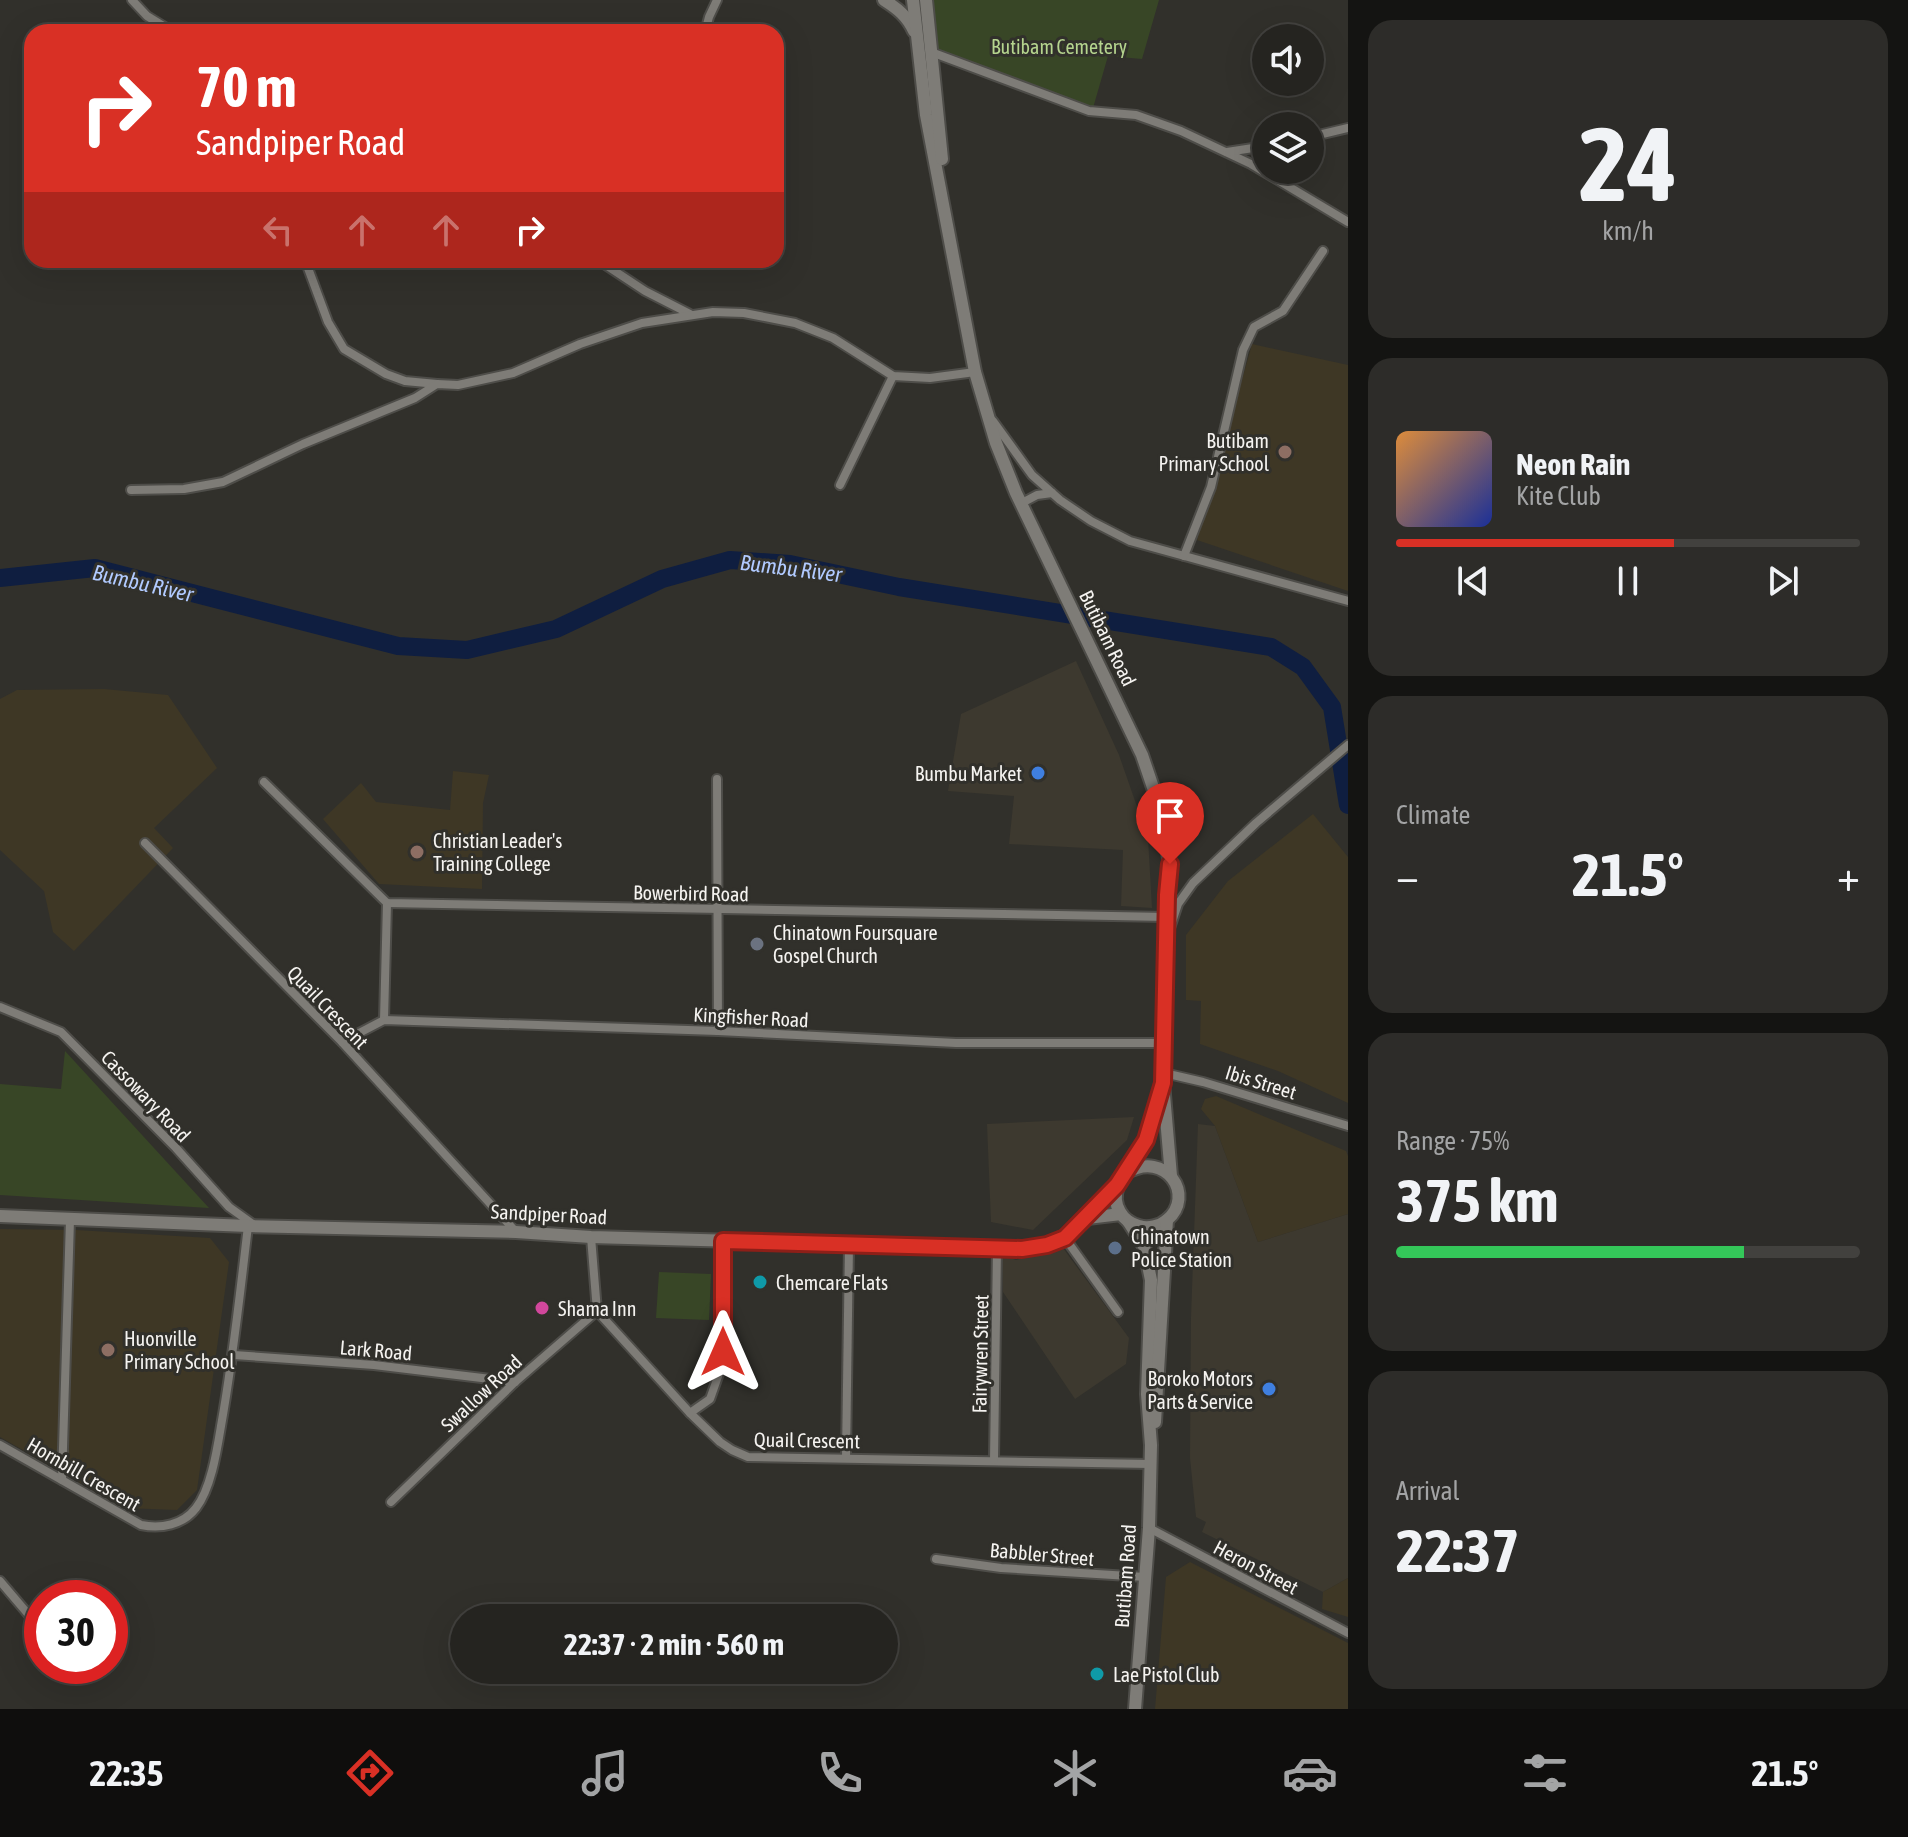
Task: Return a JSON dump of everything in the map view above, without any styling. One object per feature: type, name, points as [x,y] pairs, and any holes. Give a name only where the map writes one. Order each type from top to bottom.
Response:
[{"type":"main road","points":[[884,0],[899,9],[925,48]]},
{"type":"main road","name":"Butibam Road","points":[[894,0],[927,7],[921,84],[975,372],[986,410],[1020,504],[1142,755],[1161,811],[1170,864],[1163,1078],[1171,1176]]},
{"type":"main road","name":"Butibam Road","points":[[913,5],[925,48]]},
{"type":"main road","name":"Butibam Road","points":[[1126,1173],[1146,1140],[1163,1078]]},
{"type":"main road","points":[[1087,1218],[1124,1218],[1146,1228],[1156,1226],[1167,1220],[1178,1201],[1177,1188],[1171,1176],[1161,1168],[1149,1165],[1126,1173],[1117,1185],[1116,1205],[1124,1218]]},
{"type":"main road","name":"Sandpiper Road","points":[[0,1216],[723,1241],[1035,1247],[1065,1238],[1117,1185]]},
{"type":"main road","name":"Butibam Road","points":[[1124,1218],[1144,1246],[1151,1280],[1147,1394],[1151,1445],[1149,1528],[1135,1709]]},
{"type":"main road","name":"Butibam Road","points":[[1151,1445],[1157,1403],[1167,1220]]},
{"type":"street","points":[[132,0],[160,24]]},
{"type":"street","points":[[707,24],[717,0]]},
{"type":"street","points":[[925,48],[1089,111],[1136,115],[1153,120],[1251,164],[1348,222]]},
{"type":"street","points":[[1324,134],[1348,128]]},
{"type":"street","points":[[1226,152],[1252,148]]},
{"type":"street","points":[[1184,556],[1211,487],[1243,350],[1254,327],[1283,311],[1323,251]]},
{"type":"street","points":[[308,268],[328,322],[344,349],[386,374],[405,381],[458,385],[513,373],[580,344],[642,323],[713,312],[744,313],[795,323],[833,338],[893,376],[930,378],[975,372]]},
{"type":"street","points":[[610,268],[645,291],[692,315]]},
{"type":"street","points":[[840,485],[893,376]]},
{"type":"street","points":[[131,490],[184,489],[223,482],[303,444],[415,398],[437,384]]},
{"type":"street","points":[[986,410],[1032,475],[1091,521],[1130,541],[1348,601]]},
{"type":"street","points":[[1020,504],[1037,495],[1052,493]]},
{"type":"street","points":[[1166,940],[1178,904],[1193,883],[1237,840],[1348,745]]},
{"type":"street","points":[[717,779],[718,1031]]},
{"type":"street","points":[[264,782],[387,903],[384,1020]]},
{"type":"street","name":"Quail Crescent","points":[[145,843],[342,1042],[516,1232]]},
{"type":"street","name":"Bowerbird Road","points":[[387,903],[1167,917]]},
{"type":"street","name":"Cassowary Road","points":[[0,1007],[61,1032],[176,1148],[229,1207],[252,1226]]},
{"type":"street","name":"Kingfisher Road","points":[[342,1042],[384,1020],[718,1031],[956,1043],[1165,1043]]},
{"type":"street","name":"Ibis Street","points":[[1163,1078],[1203,1082],[1348,1126]]},
{"type":"street","points":[[62,1480],[70,1220]]},
{"type":"street","name":"Hornbill Crescent","points":[[0,1445],[141,1525],[156,1528],[189,1515],[198,1507],[216,1454],[252,1226]]},
{"type":"street","points":[[591,1237],[597,1311]]},
{"type":"street","points":[[1065,1238],[1118,1312]]},
{"type":"street","points":[[690,1413],[710,1399],[721,1368],[723,1241]]},
{"type":"street","points":[[846,1457],[849,1244]]},
{"type":"street","name":"Fairywren Street","points":[[994,1460],[997,1248]]},
{"type":"street","name":"Quail Crescent","points":[[597,1311],[690,1413],[720,1442],[748,1457],[1151,1464]]},
{"type":"street","name":"Swallow Road","points":[[391,1502],[515,1382],[597,1311]]},
{"type":"street","name":"Lark Road","points":[[234,1355],[404,1368],[515,1382]]},
{"type":"street","name":"Heron Street","points":[[1149,1528],[1348,1633]]},
{"type":"street","name":"Babbler Street","points":[[936,1559],[1001,1568],[1145,1577]]},
{"type":"street","points":[[0,1581],[24,1609]]},
{"type":"shaded area","name":"Butibam Primary School","points":[[1252,344],[1348,365],[1348,591],[1197,540]]},
{"type":"shaded area","name":"Bumbu Market","points":[[1076,661],[1119,755],[1148,838],[1152,908],[1121,906],[1123,850],[1009,844],[1014,796],[948,791],[961,714]]},
{"type":"shaded area","points":[[104,689],[168,695],[217,768],[154,828],[173,848],[74,951],[53,932],[44,891],[0,850],[0,699],[17,690]]},
{"type":"shaded area","name":"Christian Leader's Training College","points":[[453,771],[489,775],[483,803],[482,889],[379,884],[323,819],[361,783],[376,802],[450,810]]},
{"type":"shaded area","points":[[1313,814],[1348,857],[1348,1103],[1278,1071],[1200,1044],[1201,1001],[1186,1000],[1186,935],[1228,881]]},
{"type":"shaded area","points":[[1216,1096],[1346,1151],[1348,1214],[1258,1242],[1215,1126],[1201,1109],[1205,1099]]},
{"type":"shaded area","points":[[1134,1117],[1127,1140],[1033,1230],[991,1222],[987,1124]]},
{"type":"shaded area","name":"Boroko Motors Parts & Service","points":[[1198,1124],[1215,1126],[1258,1242],[1348,1214],[1348,1578],[1323,1592],[1202,1532],[1206,1522],[1196,1517],[1190,1458]]},
{"type":"shaded area","name":"Huonville Primary School","points":[[0,1229],[210,1238],[229,1262],[197,1490],[177,1510],[124,1508],[0,1437]]},
{"type":"shaded area","points":[[1063,1248],[1129,1338],[1126,1364],[1075,1399],[1003,1292],[1003,1256],[1016,1260]]},
{"type":"shaded area","points":[[1190,1562],[1348,1643],[1348,1709],[1155,1709],[1166,1577]]},
{"type":"shaded area","points":[[1348,1578],[1348,1617],[1322,1609],[1323,1592]]},
{"type":"green space","name":"Butibam Cemetery","points":[[930,0],[1159,0],[1142,59],[1108,56],[1093,108],[931,52]]},
{"type":"green space","points":[[65,1051],[209,1208],[0,1195],[0,1084],[61,1089]]},
{"type":"green space","points":[[659,1272],[711,1274],[709,1320],[656,1318]]},
{"type":"waterway","name":"Bumbu River","points":[[0,578],[95,568],[398,646],[467,650],[556,629],[662,579],[730,560],[790,564],[899,587],[1271,647],[1303,667],[1332,707],[1348,805]]},
{"type":"place","name":"Butibam Primary School","points":[[1285,452]]},
{"type":"place","name":"Bumbu Market","points":[[1038,773]]},
{"type":"place","name":"Christian Leader's Training College","points":[[417,852]]},
{"type":"place","name":"Chinatown Foursquare Gospel Church","points":[[757,944]]},
{"type":"place","name":"Chinatown Police Station","points":[[1115,1248]]},
{"type":"place","name":"Chemcare Flats","points":[[760,1282]]},
{"type":"place","name":"Shama Inn","points":[[542,1308]]},
{"type":"place","name":"Huonville Primary School","points":[[108,1350]]},
{"type":"place","name":"Boroko Motors Parts & Service","points":[[1269,1389]]},
{"type":"place","name":"Lae Pistol Club","points":[[1097,1674]]},
{"type":"route","points":[[723,1352],[723,1241],[1022,1249],[1065,1238],[1102,1202],[1142,1149],[1163,1083],[1170,864]]}]
